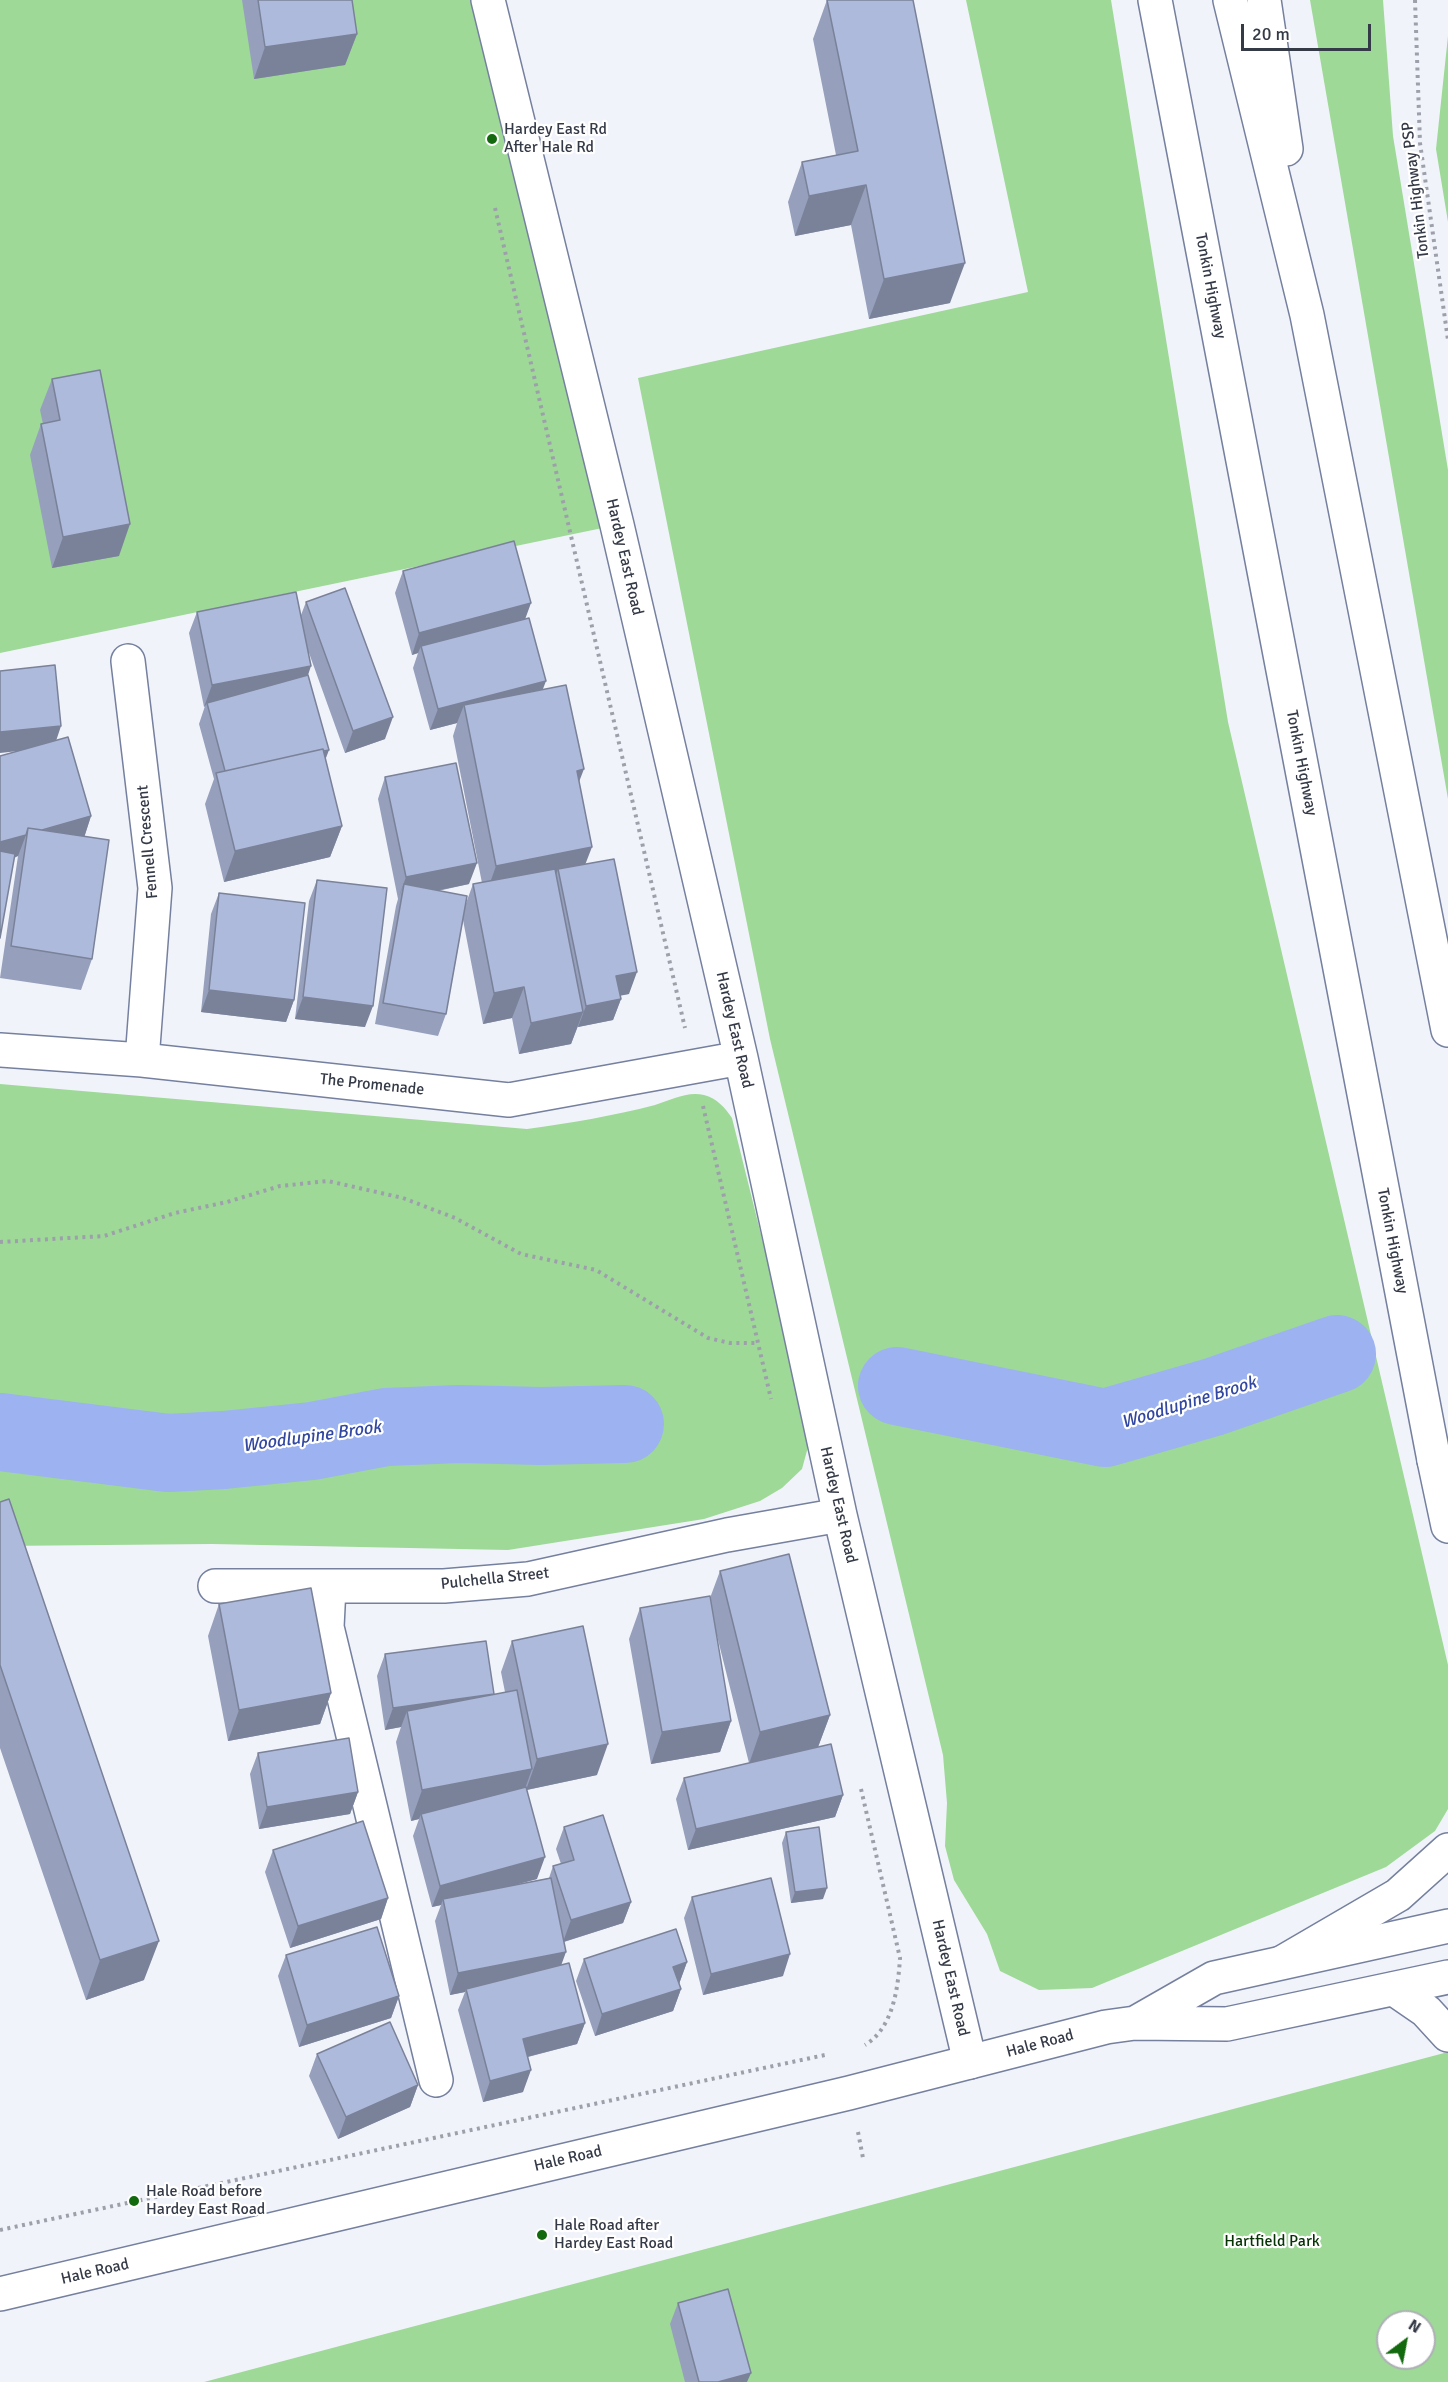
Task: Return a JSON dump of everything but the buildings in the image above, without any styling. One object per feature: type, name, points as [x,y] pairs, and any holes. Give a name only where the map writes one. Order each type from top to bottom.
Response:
[{"type":"main road","name":"Hardey East Road","points":[[488,0],[614,513],[741,1058],[840,1515],[970,2062]]},
{"type":"main road","name":"Tonkin Highway","points":[[1155,0],[1448,1526]]},
{"type":"main road","points":[[1230,0],[1307,315],[1448,1030]]},
{"type":"main road","points":[[1264,0],[1307,315]]},
{"type":"main road","name":"Fennell Crescent","points":[[128,661],[155,888],[142,1060]]},
{"type":"main road","name":"The Promenade","points":[[0,1050],[142,1060],[508,1100],[741,1058]]},
{"type":"main road","name":"Pulchella Street","points":[[215,1586],[444,1586],[528,1579],[727,1535],[840,1515]]},
{"type":"main road","points":[[329,1587],[327,1627],[436,2080]]},
{"type":"main road","points":[[1283,1962],[1398,1895],[1448,1850]]},
{"type":"main road","name":"Hale Road","points":[[1135,2023],[1214,1978],[1448,1926]]},
{"type":"main road","name":"Hale Road","points":[[0,2294],[970,2062],[1106,2027],[1135,2023],[1227,2024],[1448,1977]]},
{"type":"main road","points":[[1394,1989],[1426,2011],[1448,2035]]},
{"type":"path","name":"Tonkin Highway PSP","points":[[1415,0],[1420,143],[1448,340]]},
{"type":"path","points":[[493,197],[774,1410]]},
{"type":"path","points":[[0,1242],[104,1236],[175,1213],[227,1202],[280,1186],[328,1181],[413,1202],[455,1218],[521,1254],[596,1270],[708,1338],[730,1343],[759,1343]]},
{"type":"path","points":[[858,2047],[867,2045],[885,2026],[898,1983],[900,1958],[861,1786]]},
{"type":"path","points":[[0,2230],[827,2054]]},
{"type":"green space","points":[[0,0],[488,0],[617,525],[0,653]]},
{"type":"green space","points":[[966,0],[1111,0],[1228,722],[1448,1665],[1448,1809],[1435,1831],[1386,1867],[1092,1988],[1039,1990],[1000,1971],[987,1934],[954,1880],[945,1846],[947,1803],[943,1755],[770,1039],[638,378],[1028,292]]},
{"type":"green space","points":[[1310,0],[1383,0],[1393,136],[1448,470],[1448,799]]},
{"type":"green space","points":[[1448,36],[1448,222],[1436,149]]},
{"type":"green space","points":[[0,1084],[527,1129],[623,1113],[685,1095],[698,1094],[713,1098],[732,1118],[811,1436],[802,1469],[782,1488],[760,1501],[704,1519],[508,1550],[212,1544],[0,1546]]},
{"type":"green space","name":"Hartfield Park","points":[[1448,2052],[1448,2382],[204,2382]]},
{"type":"waterway","name":"Woodlupine Brook","points":[[897,1386],[1105,1428],[1213,1397],[1337,1354]]},
{"type":"waterway","name":"Woodlupine Brook","points":[[0,1432],[168,1453],[312,1441],[386,1427],[460,1424],[541,1426],[625,1424]]},
{"type":"place","name":"Hardey East Rd After Hale Rd","points":[[492,139]]},
{"type":"place","name":"Hale Road before Hardey East Road","points":[[134,2201]]},
{"type":"place","name":"Hale Road after Hardey East Road","points":[[542,2235]]}]
